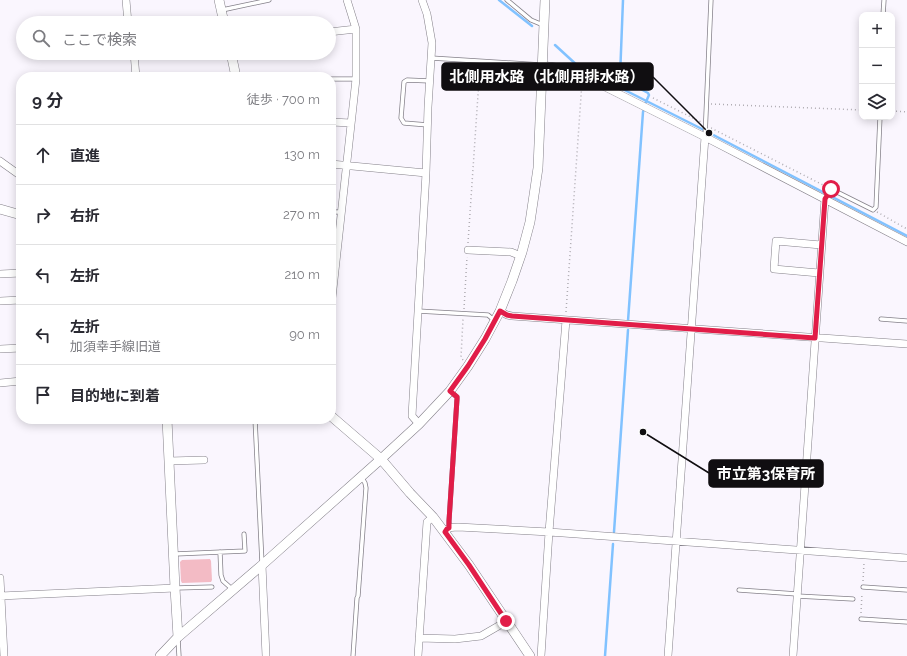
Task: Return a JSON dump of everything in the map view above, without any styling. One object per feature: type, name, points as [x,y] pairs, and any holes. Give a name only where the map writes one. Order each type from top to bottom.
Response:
[{"type":"street","points":[[126,0],[127,16]]},
{"type":"street","points":[[219,0],[222,16]]},
{"type":"street","points":[[336,244],[347,165],[356,79],[356,29],[347,0]]},
{"type":"street","points":[[420,424],[412,416],[432,43],[427,14],[422,0]]},
{"type":"street","points":[[160,656],[178,637],[262,565],[420,424],[450,391],[485,339],[500,311],[512,281],[521,256],[530,222],[538,168],[545,0]]},
{"type":"street","points":[[336,31],[356,29]]},
{"type":"street","points":[[135,60],[136,72]]},
{"type":"street","points":[[232,60],[235,72]]},
{"type":"street","points":[[542,65],[570,69],[826,198],[907,242]]},
{"type":"street","points":[[336,122],[351,123]]},
{"type":"street","points":[[668,656],[705,137]]},
{"type":"street","points":[[0,161],[16,172]]},
{"type":"street","points":[[336,164],[426,173]]},
{"type":"street","points":[[793,656],[826,198]]},
{"type":"street","points":[[0,209],[16,214]]},
{"type":"street","points":[[820,273],[774,269],[776,241],[822,245]]},
{"type":"street","points":[[468,250],[511,252],[521,256]]},
{"type":"street","points":[[0,274],[16,273]]},
{"type":"street","points":[[0,301],[16,300]]},
{"type":"street","points":[[500,311],[512,316],[907,344]]},
{"type":"street","points":[[541,656],[549,532],[566,320]]},
{"type":"street","points":[[0,349],[16,348]]},
{"type":"street","points":[[0,383],[16,381]]},
{"type":"street","points":[[336,420],[381,459],[410,493],[447,530],[530,656]]},
{"type":"street","points":[[167,424],[178,637]]},
{"type":"street","points":[[169,461],[204,460]]},
{"type":"street","points":[[418,656],[427,522],[433,517]]},
{"type":"street","points":[[447,530],[452,527],[458,527],[549,532],[907,558]]},
{"type":"street","points":[[262,565],[266,656]]},
{"type":"street","points":[[0,578],[4,656]]},
{"type":"street","points":[[0,596],[175,588]]},
{"type":"street","points":[[419,638],[455,639],[481,636],[506,621]]},
{"type":"lane","points":[[221,11],[269,0]]},
{"type":"lane","points":[[507,0],[531,20],[544,25]]},
{"type":"lane","points":[[705,137],[711,0]]},
{"type":"lane","points":[[884,0],[884,12]]},
{"type":"lane","points":[[431,58],[542,65]]},
{"type":"lane","points":[[336,79],[356,79]]},
{"type":"lane","points":[[428,125],[404,123],[401,118],[404,82],[407,80],[430,81]]},
{"type":"lane","points":[[826,198],[830,190],[873,210],[876,207],[880,120]]},
{"type":"lane","points":[[336,212],[341,212]]},
{"type":"lane","points":[[418,311],[488,315],[494,321]]},
{"type":"lane","points":[[881,319],[907,321]]},
{"type":"lane","points":[[447,530],[449,521],[457,399],[457,397],[450,391]]},
{"type":"lane","points":[[255,424],[262,565]]},
{"type":"lane","points":[[353,656],[366,488],[361,477]]},
{"type":"lane","points":[[174,554],[245,551],[244,534]]},
{"type":"lane","points":[[220,552],[221,575],[224,581],[233,590]]},
{"type":"lane","points":[[175,588],[212,587]]},
{"type":"lane","points":[[863,587],[907,590]]},
{"type":"lane","points":[[739,590],[853,598]]},
{"type":"lane","points":[[861,619],[907,622]]},
{"type":"lane","points":[[178,637],[179,656]]},
{"type":"path","points":[[468,366],[461,357],[481,61]]},
{"type":"path","points":[[566,320],[582,75]]},
{"type":"path","points":[[653,98],[693,118]]},
{"type":"path","points":[[707,104],[859,110]]},
{"type":"path","points":[[895,111],[907,112]]},
{"type":"path","points":[[719,131],[830,190]]},
{"type":"path","points":[[873,210],[907,228]]},
{"type":"shaded area","points":[[210,559],[211,582],[182,583],[180,562],[182,560]]},
{"type":"waterway","points":[[499,0],[532,26]]},
{"type":"waterway","points":[[623,0],[620,77],[648,93],[649,95],[646,102]]},
{"type":"waterway","points":[[555,45],[579,67],[907,236]]},
{"type":"waterway","points":[[628,321],[643,112],[645,107]]},
{"type":"waterway","points":[[614,532],[628,330]]},
{"type":"waterway","points":[[605,656],[613,544]]},
{"type":"place","name":"北側用水路（北側用排水路）","points":[[709,133]]},
{"type":"place","name":"市立第3保育所","points":[[643,432]]},
{"type":"route","points":[[506,621],[445,532],[449,528],[457,399],[457,397],[450,391],[485,339],[500,311],[512,316],[815,338],[825,199],[831,189]]}]
